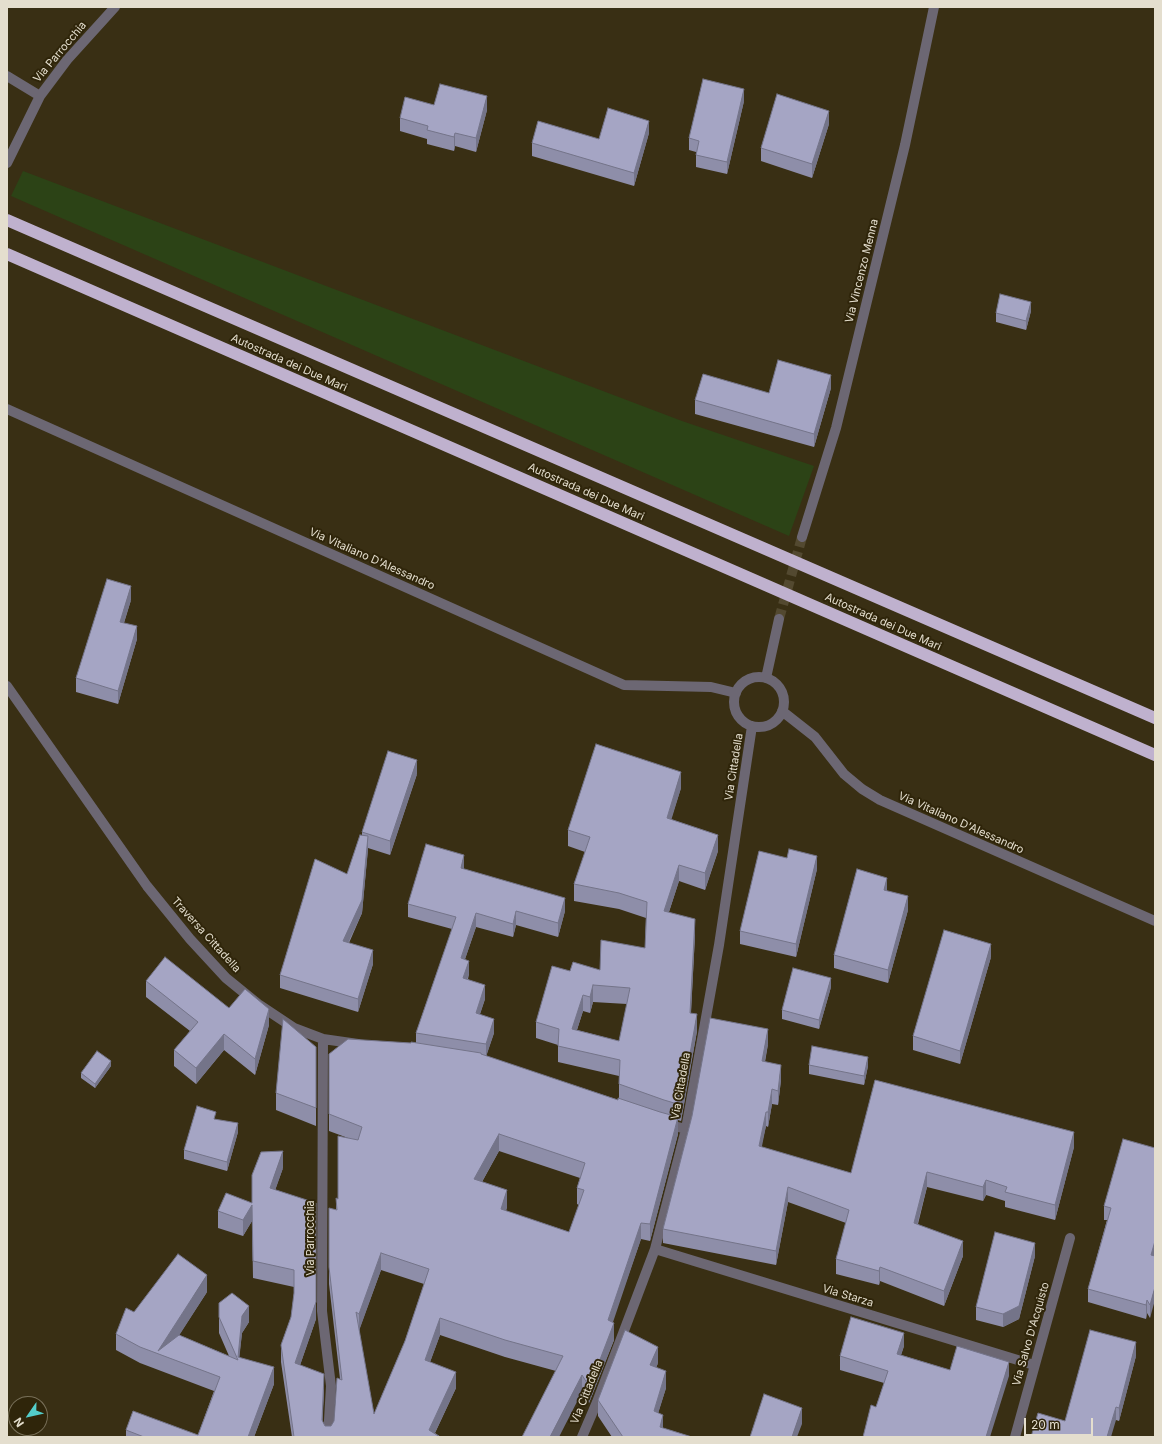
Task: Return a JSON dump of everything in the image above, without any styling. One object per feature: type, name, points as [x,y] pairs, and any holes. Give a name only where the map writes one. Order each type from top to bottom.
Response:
[{"type":"highway","name":"Autostrada dei Due Mari","points":[[7,220],[1155,718]]},
{"type":"highway","name":"Autostrada dei Due Mari","points":[[7,254],[1155,754]]},
{"type":"street","name":"Via Parrocchia","points":[[7,162],[40,96],[67,60],[115,7]]},
{"type":"street","name":"Via Vincenzo Menna","points":[[802,537],[836,428],[905,144],[934,7]]},
{"type":"street","name":"Via Parrocchia","points":[[7,76],[40,96]]},
{"type":"street","name":"Via Vitaliano D'Alessandro","points":[[7,409],[624,685],[712,687],[736,693]]},
{"type":"street","points":[[766,678],[779,619]]},
{"type":"street","points":[[759,677],[766,678],[779,688],[783,699],[782,711],[773,723],[759,727],[752,726],[739,716],[734,702],[736,693],[740,687],[751,679],[759,677]]},
{"type":"street","name":"Traversa Cittadella","points":[[7,686],[147,886],[190,940],[226,978],[258,1004],[294,1028],[323,1039],[369,1046]]},
{"type":"street","name":"Via Vitaliano D'Alessandro","points":[[782,711],[815,737],[844,774],[862,789],[880,800],[1155,921]]},
{"type":"street","name":"Via Cittadella","points":[[582,1437],[597,1402],[655,1249],[686,1129],[719,945],[752,726]]},
{"type":"street","name":"Via Parrocchia","points":[[323,1039],[322,1311],[331,1386],[328,1437]]},
{"type":"street","points":[[654,1120],[686,1129]]},
{"type":"street","name":"Via Salvo D'Acquisto","points":[[1015,1437],[1070,1238]]},
{"type":"street","name":"Via Starza","points":[[655,1249],[1034,1365]]},
{"type":"green space","points":[[23,171],[682,421],[814,466],[789,536],[11,196]]},
{"type":"building","points":[[703,79],[744,89],[727,162],[696,155],[699,141],[689,138]]},
{"type":"building","points":[[440,84],[487,96],[476,138],[455,133],[454,137],[427,130],[428,126],[400,118],[405,97],[434,105]]},
{"type":"building","points":[[777,94],[829,111],[812,164],[761,148]]},
{"type":"building","points":[[608,108],[649,121],[634,173],[532,143],[538,121],[599,139]]},
{"type":"building","points":[[1000,294],[1031,302],[1026,321],[996,313]]},
{"type":"building","points":[[778,360],[831,375],[814,434],[695,400],[703,374],[769,393]]},
{"type":"building","points":[[107,579],[131,586],[120,622],[137,626],[118,691],[76,678]]},
{"type":"building","points":[[596,744],[681,772],[667,818],[718,835],[705,873],[679,865],[664,911],[695,919],[690,1013],[697,1014],[681,1105],[619,1084],[620,1060],[558,1046],[559,1029],[536,1022],[552,966],[570,971],[573,962],[600,970],[601,940],[645,948],[647,902],[619,893],[574,884],[590,837],[568,830]],"holes":[[[593,985],[630,988],[619,1041],[572,1029],[583,995],[590,997]]]},
{"type":"building","points":[[388,751],[417,760],[390,841],[362,832]]},
{"type":"building","points":[[360,835],[368,836],[362,900],[343,941],[373,950],[358,999],[280,975],[315,859],[347,874]]},
{"type":"building","points":[[426,844],[464,855],[461,868],[565,898],[558,923],[516,911],[513,924],[476,913],[461,958],[469,961],[463,978],[485,985],[476,1013],[494,1019],[486,1044],[416,1033],[456,917],[408,904]]},
{"type":"building","points":[[789,849],[817,856],[796,944],[740,931],[759,851],[787,858]]},
{"type":"building","points":[[857,869],[887,878],[884,890],[908,896],[888,970],[834,955]]},
{"type":"building","points":[[944,930],[991,944],[960,1051],[913,1036]]},
{"type":"building","points":[[165,957],[229,1008],[245,989],[269,1009],[255,1059],[224,1034],[196,1068],[174,1050],[198,1022],[146,981]]},
{"type":"building","points":[[793,968],[831,978],[819,1020],[782,1010]]},
{"type":"building","points":[[710,1018],[768,1029],[762,1061],[781,1065],[778,1091],[772,1089],[768,1112],[766,1112],[759,1146],[851,1173],[875,1080],[1074,1132],[1055,1205],[1005,1192],[1007,1187],[986,1180],[983,1187],[927,1172],[914,1223],[963,1241],[944,1291],[880,1267],[879,1271],[836,1259],[849,1210],[788,1187],[776,1251],[663,1229],[692,1116]]},
{"type":"building","points":[[283,1019],[316,1047],[316,1108],[276,1093]]},
{"type":"building","points":[[348,1039],[411,1042],[481,1053],[618,1100],[618,1098],[678,1117],[650,1224],[641,1223],[608,1320],[614,1323],[591,1383],[589,1386],[582,1375],[550,1437],[522,1437],[563,1356],[505,1340],[440,1318],[425,1360],[456,1372],[429,1430],[440,1437],[294,1437],[281,1345],[291,1317],[294,1293],[294,1270],[253,1261],[252,1205],[243,1220],[218,1211],[226,1193],[252,1203],[252,1175],[261,1152],[283,1151],[270,1188],[316,1203],[316,1302],[295,1363],[324,1374],[322,1420],[325,1426],[331,1426],[334,1421],[337,1378],[342,1380],[329,1267],[329,1208],[337,1210],[338,1136],[358,1140],[362,1127],[329,1114],[329,1054]],"holes":[[[499,1134],[585,1163],[577,1188],[584,1190],[569,1232],[501,1209],[507,1190],[474,1179]],[[381,1253],[429,1269],[405,1341],[374,1414],[356,1312],[359,1314]]]},
{"type":"building","points":[[812,1046],[868,1057],[864,1076],[809,1065]]},
{"type":"building","points":[[97,1051],[111,1061],[95,1084],[81,1073]]},
{"type":"building","points":[[197,1106],[216,1112],[214,1119],[238,1123],[227,1162],[184,1150]]},
{"type":"building","points":[[1123,1139],[1155,1148],[1155,1241],[1151,1255],[1155,1256],[1155,1287],[1150,1305],[1147,1300],[1146,1305],[1088,1289],[1111,1208],[1104,1206]]},
{"type":"building","points":[[995,1232],[1035,1243],[1019,1306],[1003,1314],[976,1307]]},
{"type":"building","points":[[178,1254],[207,1275],[158,1351],[179,1335],[238,1360],[219,1317],[219,1303],[232,1293],[249,1306],[242,1316],[238,1357],[274,1367],[248,1437],[144,1437],[126,1430],[133,1411],[198,1435],[220,1377],[140,1347],[116,1334],[126,1308],[134,1312]]},
{"type":"building","points":[[851,1317],[904,1333],[897,1354],[950,1370],[957,1346],[1009,1362],[986,1437],[863,1437],[871,1405],[876,1407],[888,1371],[840,1356]]},
{"type":"building","points":[[625,1330],[658,1347],[650,1365],[666,1371],[654,1411],[663,1415],[660,1427],[692,1437],[623,1437],[598,1400]]},
{"type":"building","points":[[1090,1330],[1136,1342],[1119,1408],[1116,1407],[1107,1437],[1031,1437],[1038,1413],[1065,1421]]},
{"type":"building","points":[[764,1394],[802,1408],[792,1437],[750,1437]]},
{"type":"tunnel","points":[[779,619],[802,537]]}]
